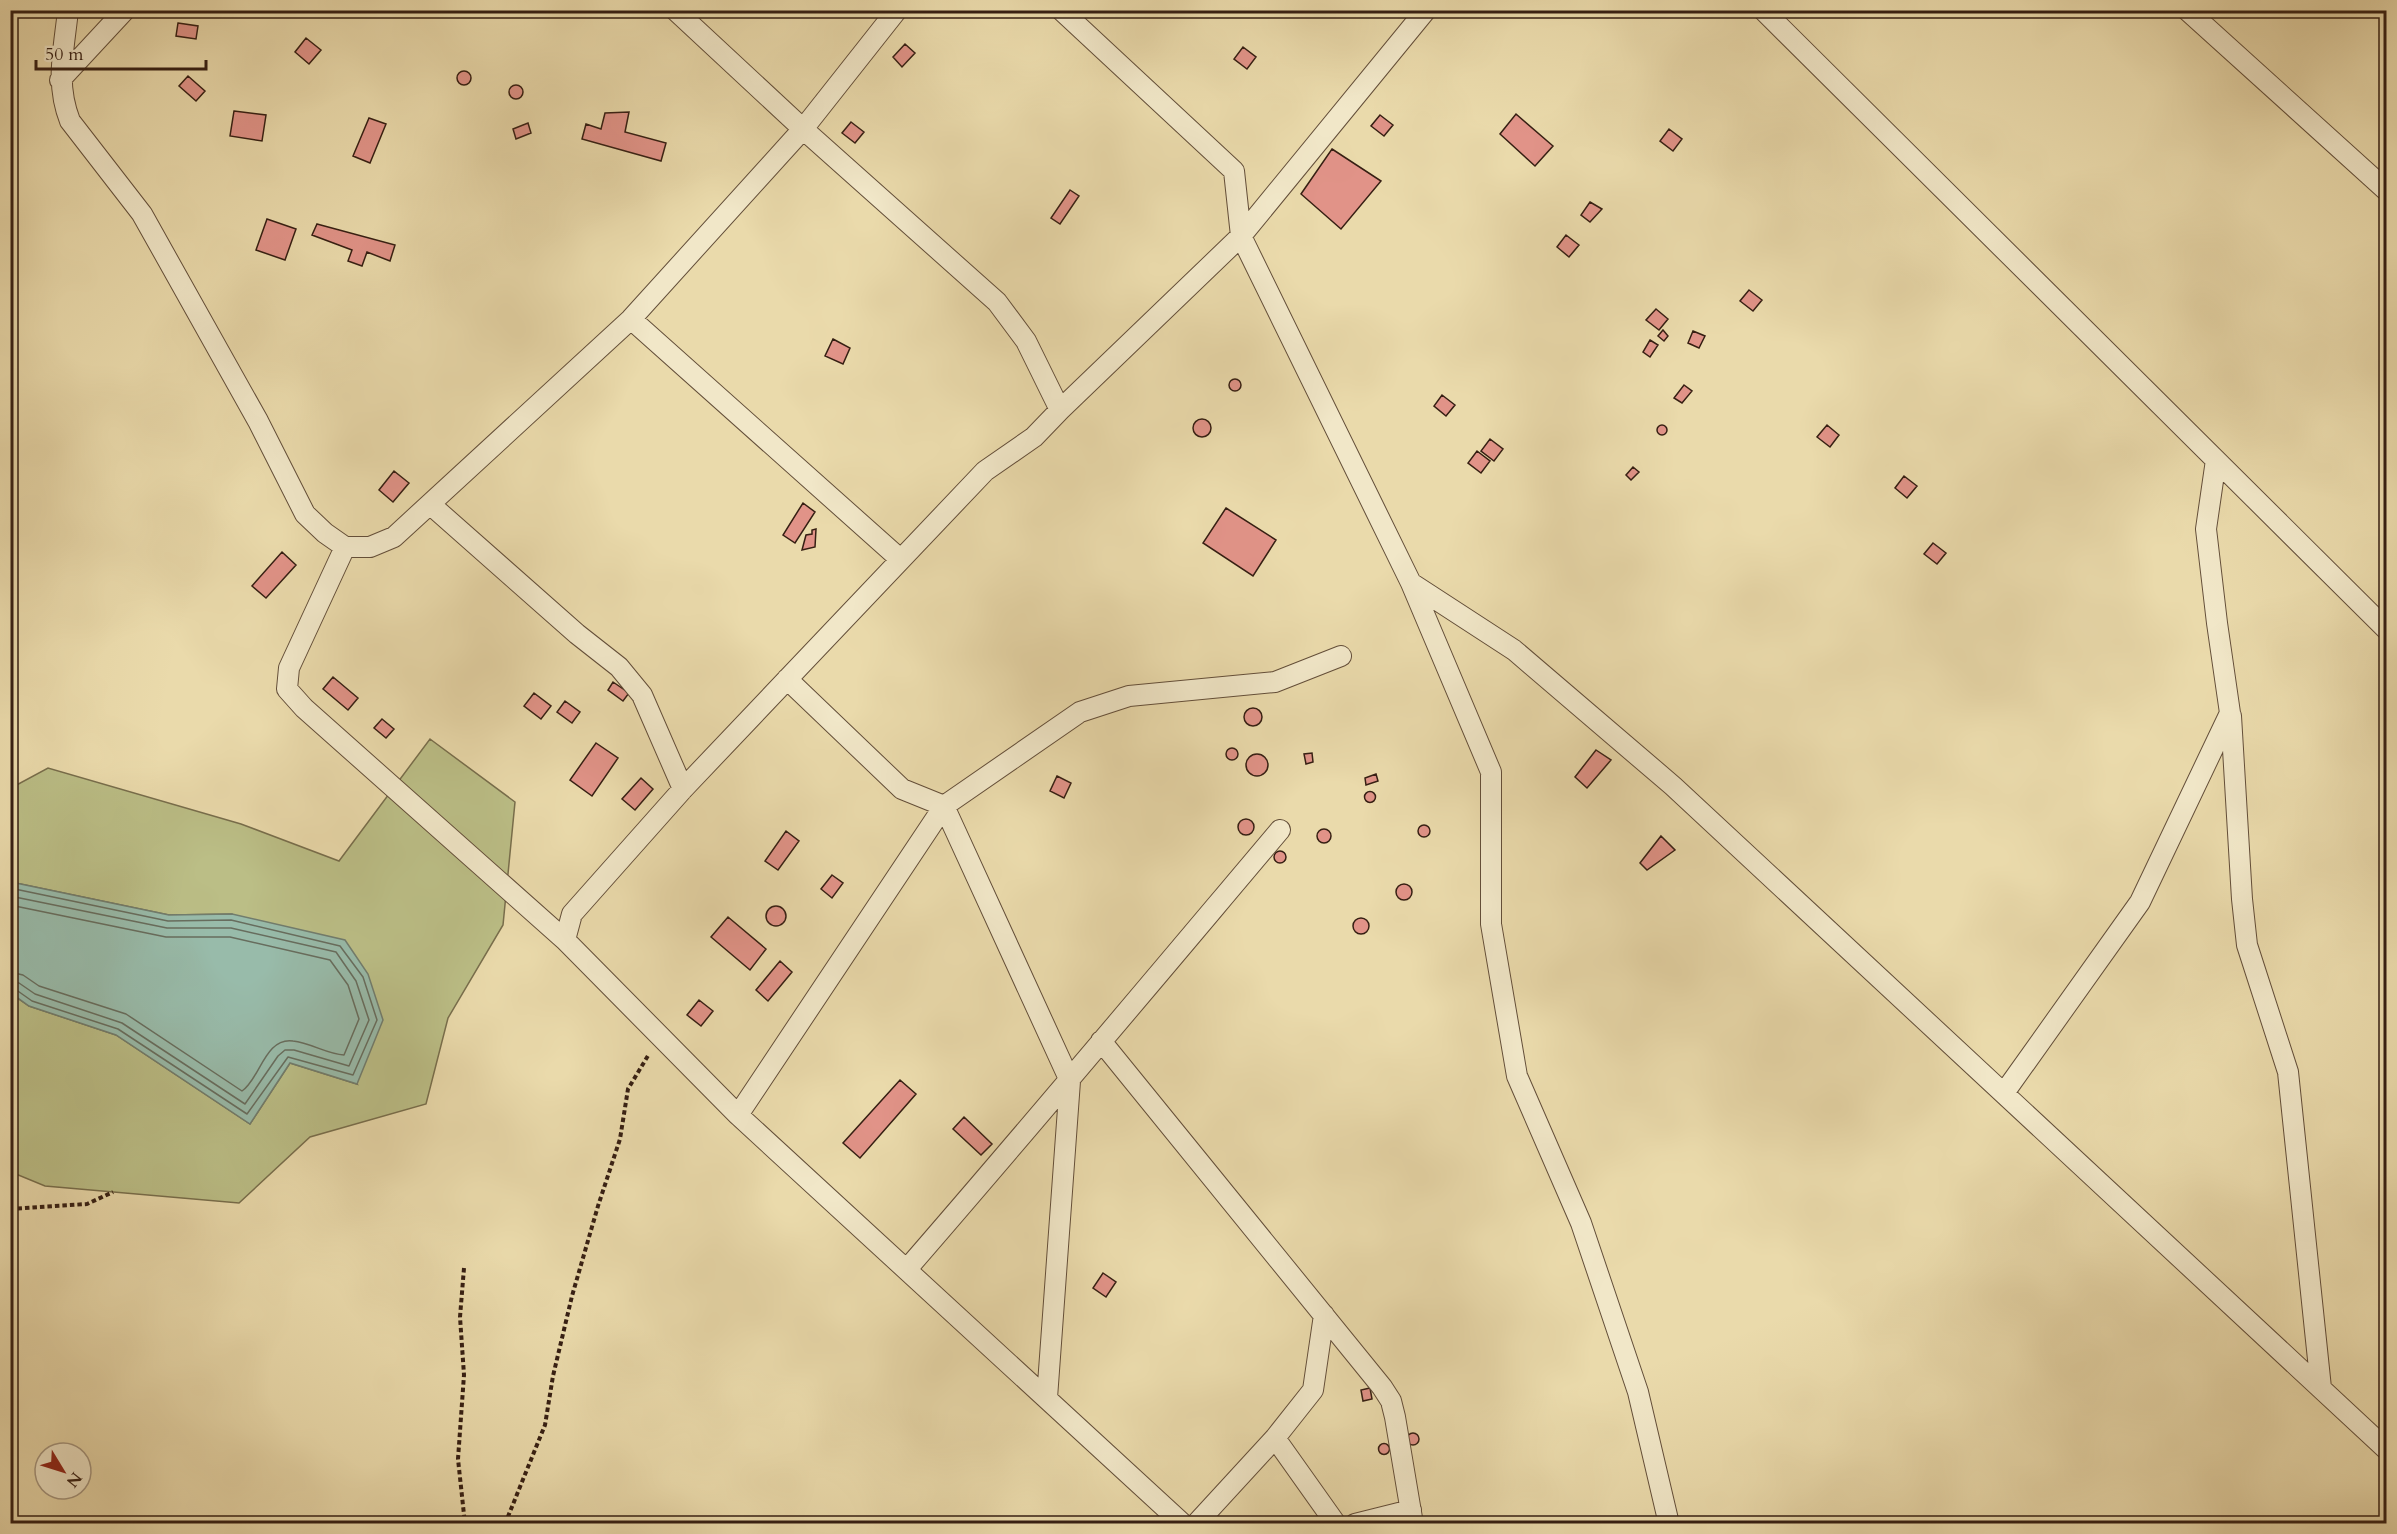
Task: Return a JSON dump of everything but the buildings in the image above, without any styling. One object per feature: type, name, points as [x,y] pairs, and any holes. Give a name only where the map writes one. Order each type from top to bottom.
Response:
[{"type":"street","points":[[68,10],[60,80],[64,106],[70,121],[141,214],[258,422],[305,514],[325,533],[345,547],[370,547],[394,537],[631,319],[803,129],[897,10]]},
{"type":"street","points":[[60,80],[125,10]]},
{"type":"street","points":[[675,10],[803,129],[997,302],[1026,341],[1060,410]]},
{"type":"street","points":[[1061,10],[1234,171],[1241,236],[1411,583],[1491,772],[1491,924],[1517,1076],[1581,1223],[1638,1392],[1669,1524]]},
{"type":"street","points":[[565,940],[572,914],[683,789],[900,559],[985,471],[1034,436],[1241,236],[1426,10]]},
{"type":"street","points":[[1763,10],[2386,628]]},
{"type":"street","points":[[2187,10],[2386,190]]},
{"type":"street","points":[[631,319],[900,559]]},
{"type":"street","points":[[2216,460],[2206,529],[2230,713],[2247,945],[2288,1072],[2321,1388]]},
{"type":"street","points":[[431,505],[577,634],[619,667],[642,695],[683,789]]},
{"type":"street","points":[[345,547],[289,668],[287,688],[304,708],[565,940],[738,1115],[1183,1524]]},
{"type":"street","points":[[1411,583],[1514,650],[1655,770],[2386,1449]]},
{"type":"street","points":[[738,1115],[944,806],[1080,712],[1129,696],[1275,682],[1341,656]]},
{"type":"street","points":[[788,679],[902,789],[944,806],[1070,1081],[1047,1398]]},
{"type":"street","points":[[2004,1093],[2140,902],[2230,713]]},
{"type":"street","points":[[908,1269],[1070,1081],[1101,1041],[1280,830]]},
{"type":"street","points":[[1101,1041],[1391,1401],[1412,1517],[1355,1524]]},
{"type":"street","points":[[1196,1524],[1275,1438],[1313,1390],[1324,1316]]},
{"type":"street","points":[[1275,1438],[1336,1524]]},
{"type":"path","points":[[506,1524],[545,1425],[553,1376],[572,1296],[620,1139],[628,1089],[660,1037]]},
{"type":"path","points":[[10,1209],[87,1204],[113,1192]]},
{"type":"path","points":[[464,1268],[460,1317],[464,1376],[458,1459],[465,1524]]},
{"type":"green space","points":[[430,739],[515,802],[503,925],[448,1018],[426,1104],[310,1137],[239,1203],[45,1186],[11,1172],[10,993],[29,1006],[116,1035],[250,1124],[290,1063],[357,1084],[232,914],[169,915],[11,882],[11,788],[48,768],[241,824],[339,861]]},
{"type":"water","points":[[11,882],[169,915],[232,914],[345,940],[368,974],[383,1020],[357,1084],[290,1063],[250,1124],[116,1035],[29,1006],[11,993]]}]
